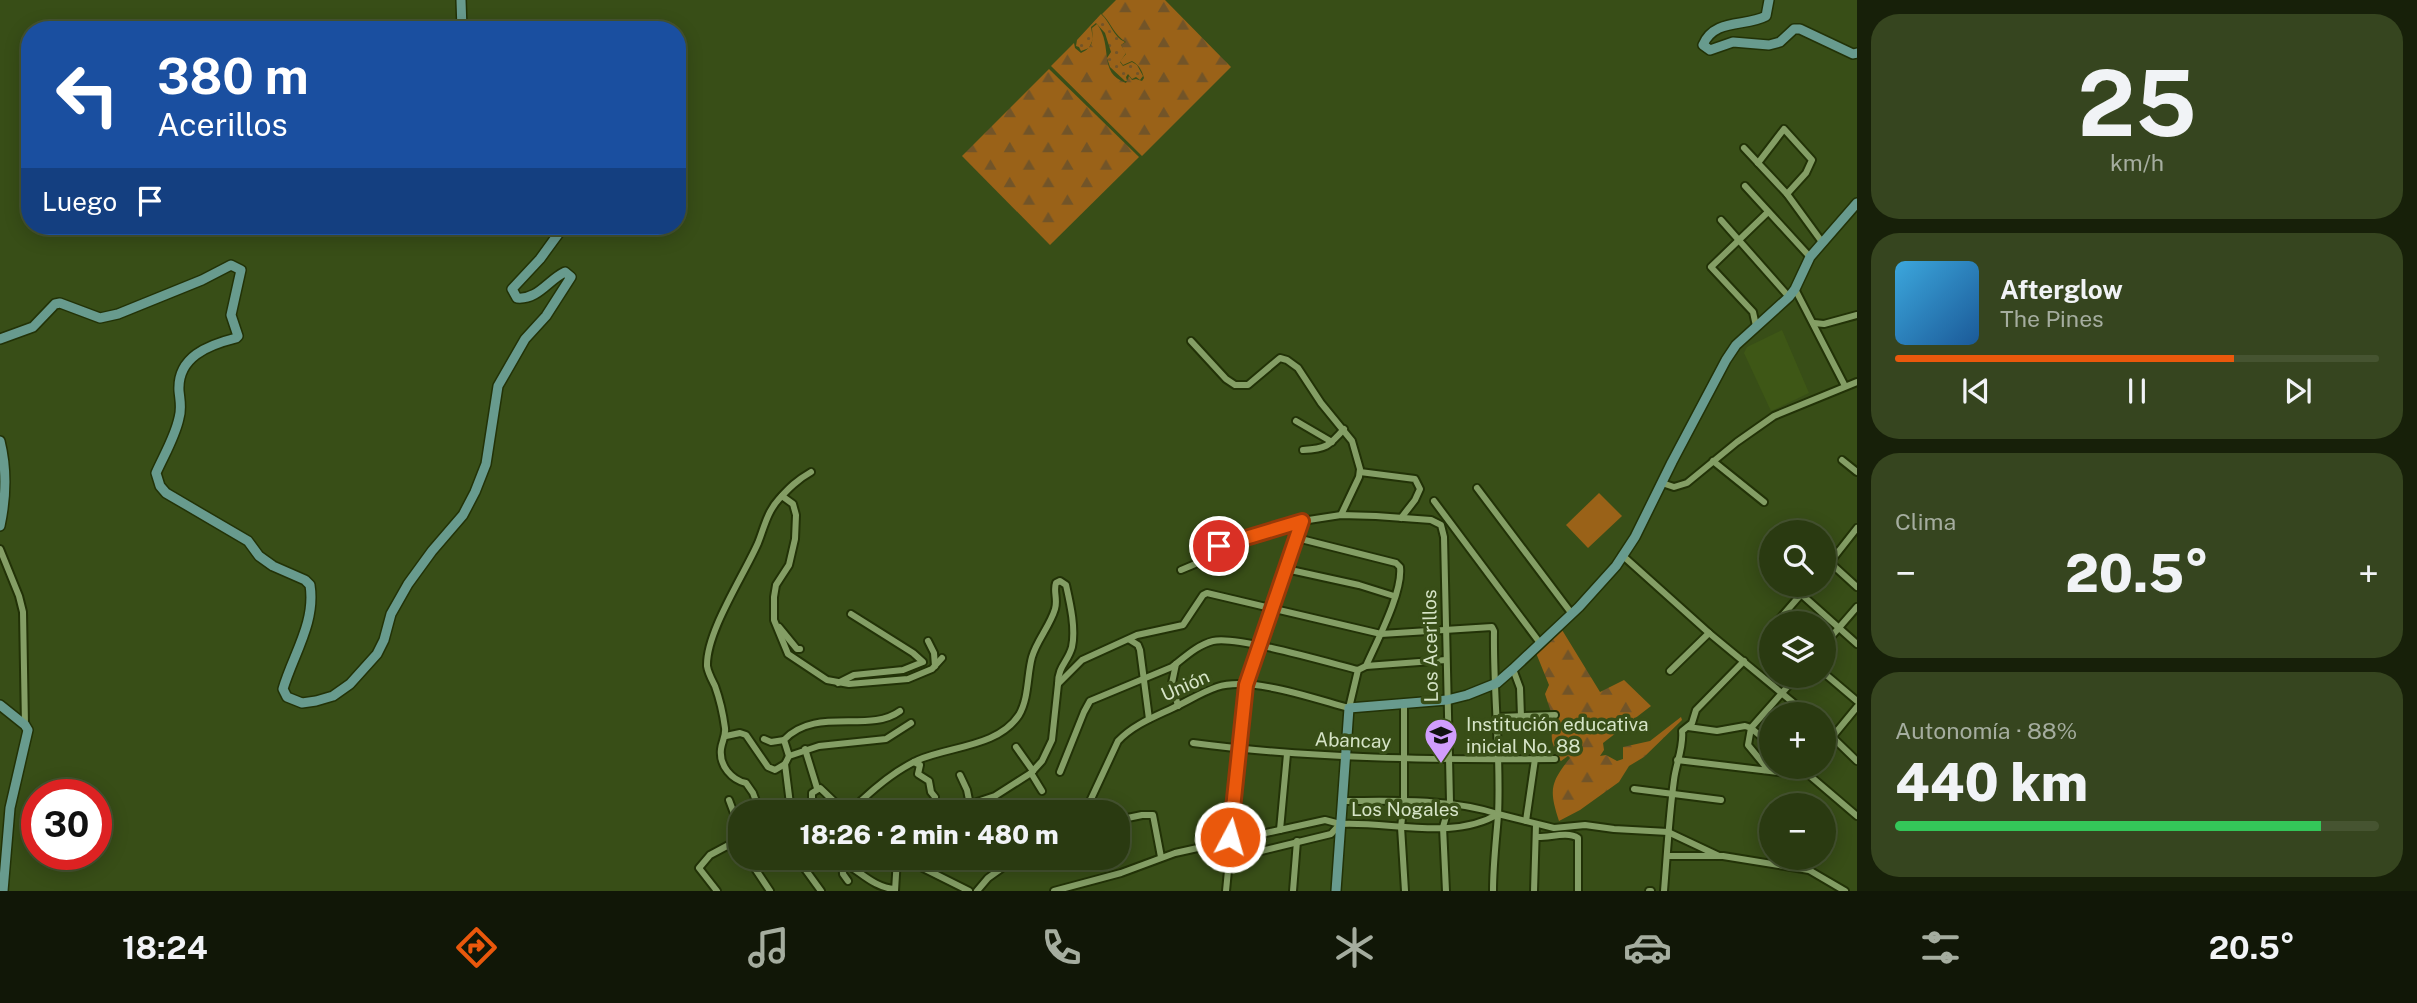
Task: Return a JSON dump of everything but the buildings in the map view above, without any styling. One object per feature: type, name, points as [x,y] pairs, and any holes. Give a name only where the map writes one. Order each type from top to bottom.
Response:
[{"type":"street","points":[[461,0],[462,21]]},
{"type":"street","points":[[1769,0],[1766,16],[1758,21],[1727,25],[1708,37],[1703,46],[1710,50],[1733,42],[1769,45],[1780,42],[1794,29],[1800,29],[1853,54],[1857,53]]},
{"type":"street","points":[[1758,163],[1784,129],[1812,160],[1806,173],[1787,194]]},
{"type":"street","points":[[1744,148],[1787,194],[1822,242]]},
{"type":"street","points":[[1745,186],[1810,257]]},
{"type":"street","points":[[1349,708],[1447,700],[1497,683],[1572,614],[1603,582],[1635,537],[1726,359],[1756,326],[1792,293],[1810,257],[1857,203]]},
{"type":"street","points":[[1756,326],[1753,312],[1711,267],[1768,212]]},
{"type":"street","points":[[1721,220],[1792,293],[1814,323],[1845,386]]},
{"type":"street","points":[[0,339],[33,327],[55,304],[60,303],[100,318],[165,296],[232,265],[241,270],[231,315],[238,336],[210,345],[188,361],[180,376],[182,407],[179,420],[156,473],[157,479],[166,493],[248,541],[259,556],[273,566],[305,580],[310,585],[310,613],[283,690],[288,697],[302,703],[316,701],[333,696],[350,684],[377,654],[391,614],[408,584],[463,515],[486,464],[498,386],[524,339],[546,316],[571,277],[565,272],[560,274],[544,288],[524,299],[517,298],[512,289],[540,259],[557,235]]},
{"type":"street","points":[[1814,323],[1824,324],[1857,315]]},
{"type":"street","points":[[1191,341],[1226,379],[1235,385],[1248,385],[1280,358],[1287,359],[1298,368],[1321,403],[1352,441],[1360,472],[1341,515]]},
{"type":"street","points":[[1662,483],[1681,486],[1774,416],[1857,382]]},
{"type":"street","points":[[1296,421],[1332,442]]},
{"type":"street","points":[[1303,450],[1321,450],[1344,429]]},
{"type":"street","points":[[0,441],[5,460],[5,479],[0,526]]},
{"type":"street","points":[[1842,460],[1857,472]]},
{"type":"street","points":[[1713,461],[1764,502]]},
{"type":"street","points":[[754,800],[746,783],[730,776],[725,767],[720,750],[726,736],[723,713],[707,666],[711,643],[759,541],[765,522],[796,480],[811,472]]},
{"type":"street","points":[[1181,570],[1200,562],[1219,546],[1302,521],[1341,515],[1401,518],[1420,489],[1415,479],[1360,472]]},
{"type":"street","points":[[1477,488],[1572,614]]},
{"type":"street","points":[[782,496],[793,503],[796,526],[789,565],[776,585],[774,620],[788,654],[827,680],[849,684],[908,680],[934,666],[942,658]]},
{"type":"street","points":[[1434,501],[1540,643]]},
{"type":"street","name":"Los Acerillos","points":[[1401,518],[1431,520],[1441,524],[1444,537],[1450,803],[1443,827],[1446,891]]},
{"type":"street","points":[[1226,891],[1246,685],[1302,521]]},
{"type":"street","points":[[1836,555],[1857,528]]},
{"type":"street","points":[[1297,538],[1400,567],[1401,573],[1381,634],[1366,666]]},
{"type":"street","points":[[0,549],[23,612],[25,725]]},
{"type":"street","points":[[1622,555],[1709,633],[1793,702]]},
{"type":"street","points":[[1836,568],[1857,587]]},
{"type":"street","points":[[1286,569],[1359,585],[1394,596]]},
{"type":"street","points":[[862,800],[888,778],[914,762],[990,738],[1011,726],[1021,712],[1032,657],[1055,610],[1057,601],[1054,587],[1060,581],[1066,585],[1069,597],[1072,649],[1059,669],[1052,740],[1042,761],[1032,772],[995,796],[982,800]]},
{"type":"street","points":[[1058,684],[1082,660],[1137,635],[1183,625],[1207,593],[1381,634],[1494,628],[1498,814],[1493,857],[1493,891]]},
{"type":"street","points":[[1786,611],[1798,597]]},
{"type":"street","points":[[1804,597],[1857,644]]},
{"type":"street","points":[[1836,631],[1857,607]]},
{"type":"street","points":[[838,683],[854,675],[903,670],[923,662],[851,614]]},
{"type":"street","points":[[777,626],[797,649],[800,649]]},
{"type":"street","points":[[1670,671],[1709,633]]},
{"type":"street","points":[[1130,640],[1138,645],[1140,650],[1149,719]]},
{"type":"street","points":[[928,641],[934,653],[934,666]]},
{"type":"street","points":[[1060,772],[1090,701],[1176,664],[1212,641],[1237,641],[1357,670],[1366,666],[1446,660]]},
{"type":"street","points":[[1664,891],[1672,794],[1682,745],[1682,731],[1693,721],[1695,712],[1744,662]]},
{"type":"street","points":[[1176,664],[1172,682],[1178,706]]},
{"type":"street","points":[[1513,668],[1520,688],[1521,717]]},
{"type":"street","points":[[1336,891],[1344,756],[1349,708],[1357,670]]},
{"type":"street","points":[[1836,683],[1857,701]]},
{"type":"street","name":"Unión","points":[[1091,800],[1118,741],[1125,733],[1217,687],[1246,685],[1281,690],[1349,708]]},
{"type":"street","points":[[1759,759],[1748,746],[1751,728],[1787,688]]},
{"type":"street","points":[[1404,704],[1404,802],[1401,827],[1405,891]]},
{"type":"street","points":[[0,705],[28,730],[10,808],[3,891]]},
{"type":"street","points":[[1836,732],[1857,707]]},
{"type":"street","points":[[764,739],[771,742],[784,740],[794,730],[810,725],[881,719],[900,711]]},
{"type":"street","points":[[1497,717],[1555,715]]},
{"type":"street","points":[[726,736],[740,733],[746,735],[768,768],[775,770],[785,764],[789,756],[805,750],[886,739],[911,723]]},
{"type":"street","points":[[1688,727],[1717,731],[1745,726],[1759,735]]},
{"type":"street","points":[[784,740],[789,756]]},
{"type":"street","points":[[1836,741],[1857,761]]},
{"type":"street","name":"Abancay","points":[[1193,743],[1287,754],[1555,759]]},
{"type":"street","points":[[1016,747],[1042,791]]},
{"type":"street","points":[[805,750],[817,788]]},
{"type":"street","points":[[1280,830],[1287,754]]},
{"type":"street","points":[[1525,821],[1535,759]]},
{"type":"street","points":[[1677,760],[1759,769]]},
{"type":"street","points":[[914,762],[920,765],[918,774],[929,781],[935,797]]},
{"type":"street","points":[[785,764],[790,800]]},
{"type":"street","points":[[960,775],[969,800]]},
{"type":"street","points":[[1815,779],[1857,816]]},
{"type":"street","points":[[817,788],[822,788],[834,800]]},
{"type":"street","points":[[812,800],[817,788]]},
{"type":"street","points":[[1634,789],[1721,800]]},
{"type":"street","points":[[1342,801],[1450,803],[1554,828],[1585,825],[1668,832],[1719,856]]},
{"type":"street","points":[[0,807],[10,808]]},
{"type":"street","name":"Los Nogales","points":[[1229,859],[1331,834],[1340,824],[1443,827],[1485,822],[1498,814]]},
{"type":"street","points":[[1130,817],[1153,815],[1161,857]]},
{"type":"street","points":[[1054,891],[1121,873],[1161,857],[1229,840],[1325,820],[1340,824]]},
{"type":"street","points":[[1534,891],[1536,825]]},
{"type":"street","points":[[1536,836],[1572,835],[1578,838],[1578,891]]},
{"type":"street","points":[[1293,891],[1297,841]]},
{"type":"street","points":[[717,891],[699,868],[710,855],[728,847]]},
{"type":"street","points":[[1667,856],[1719,856],[1809,870],[1845,891]]},
{"type":"street","points":[[756,870],[770,891]]},
{"type":"street","points":[[806,870],[821,891]]},
{"type":"street","points":[[843,870],[848,881]]},
{"type":"street","points":[[857,870],[877,886],[895,890],[896,870]]},
{"type":"street","points":[[927,870],[970,891]]},
{"type":"street","points":[[977,891],[999,870]]},
{"type":"shaded area","points":[[1782,330],[1809,393],[1771,411],[1744,353],[1747,347]]},
{"type":"green space","points":[[1116,0],[1165,0],[1231,67],[1142,156],[1051,66],[1074,43],[1081,53],[1088,48],[1092,40],[1092,28],[1097,24],[1105,41],[1112,72],[1126,83],[1129,76],[1132,80],[1142,81],[1144,78],[1137,64],[1132,61],[1123,65],[1120,61],[1126,54],[1121,45],[1126,42],[1102,14]]},
{"type":"green space","points":[[1101,14],[1125,42],[1121,45],[1126,53],[1120,62],[1123,66],[1132,62],[1137,65],[1143,76],[1140,80],[1136,77],[1132,79],[1128,74],[1125,81],[1110,67],[1107,58],[1111,52],[1105,33],[1096,23],[1091,27],[1093,39],[1089,48],[1081,51],[1076,46],[1077,40]]},
{"type":"green space","points":[[1049,69],[1139,157],[1050,245],[962,156]]},
{"type":"green space","points":[[1599,493],[1622,516],[1588,548],[1566,525]]},
{"type":"green space","points":[[1559,625],[1600,692],[1624,680],[1651,706],[1603,743],[1604,750],[1600,756],[1606,755],[1617,761],[1623,759],[1623,747],[1650,741],[1681,717],[1682,720],[1644,757],[1629,766],[1619,782],[1580,810],[1559,821],[1553,787],[1558,774],[1570,758],[1568,756],[1561,761],[1557,758],[1552,741],[1551,720],[1556,715],[1551,712],[1545,694],[1549,685],[1534,648]]},
{"type":"place","name":"Institución educativa inicial No. 88","points":[[1441,765]]},
{"type":"route","points":[[1219,546],[1302,521],[1246,685],[1230,837]]}]
